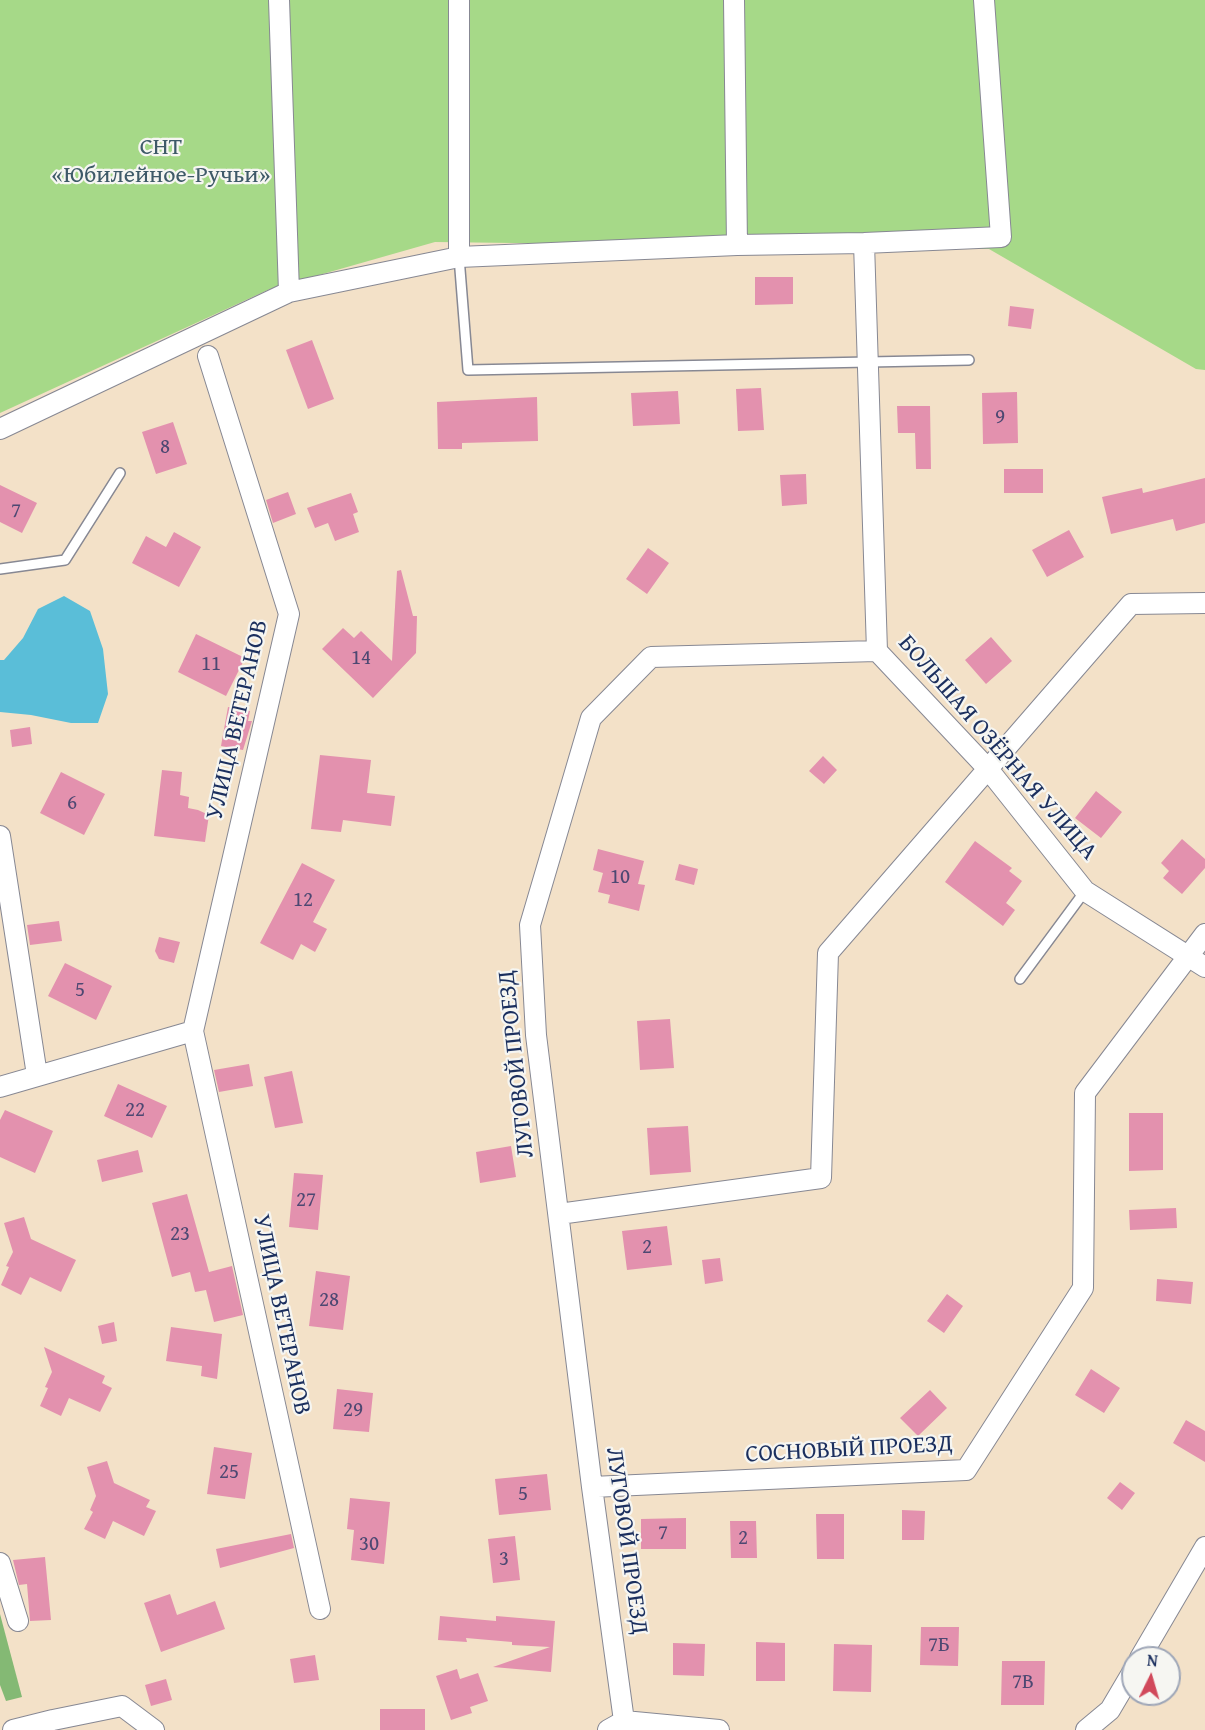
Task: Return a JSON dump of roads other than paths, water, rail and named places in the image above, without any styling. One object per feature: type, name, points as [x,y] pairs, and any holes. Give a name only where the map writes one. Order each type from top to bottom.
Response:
[{"type":"street","points":[[279,0],[289,292]]},
{"type":"street","points":[[459,0],[459,257]]},
{"type":"street","points":[[734,0],[737,245]]},
{"type":"street","points":[[0,429],[289,292],[459,257],[1001,237],[984,0]]},
{"type":"street","name":"БОЛЬШАЯ ОЗЁРНАЯ УЛИЦА","points":[[864,243],[877,651],[988,769],[1085,891],[1205,967]]},
{"type":"street","name":"УЛИЦА ВЕТЕРАНОВ","points":[[208,356],[289,614],[193,1031],[320,1609]]},
{"type":"street","points":[[559,1214],[821,1178],[828,952],[1131,604],[1205,603]]},
{"type":"street","name":"ЛУГОВОЙ ПРОЕЗД","points":[[616,1726],[592,1487],[536,1035],[530,925],[591,718],[651,657],[877,651]]},
{"type":"street","points":[[0,836],[37,1075]]},
{"type":"street","name":"СОСНОВЫЙ ПРОЕЗД","points":[[592,1487],[966,1470],[1083,1288],[1085,1094],[1205,934]]},
{"type":"street","points":[[0,1087],[193,1031]]},
{"type":"street","points":[[1147,1646],[1205,1548]]},
{"type":"street","points":[[0,1563],[18,1621]]},
{"type":"street","points":[[1086,1730],[1110,1710],[1121,1691]]},
{"type":"street","points":[[17,1729],[122,1706],[154,1730]]},
{"type":"street","points":[[616,1726],[719,1730]]},
{"type":"lane","points":[[459,257],[468,370],[969,360]]},
{"type":"lane","points":[[0,569],[65,560],[120,472]]},
{"type":"lane","points":[[1020,979],[1085,891]]},
{"type":"water","points":[[64,596],[90,611],[103,649],[108,694],[98,723],[71,723],[0,712],[0,660],[4,660],[23,638],[38,609]]},
{"type":"park label","name":"СНТ «Юбилейное-Ручьи»","points":[[161,162]]}]
